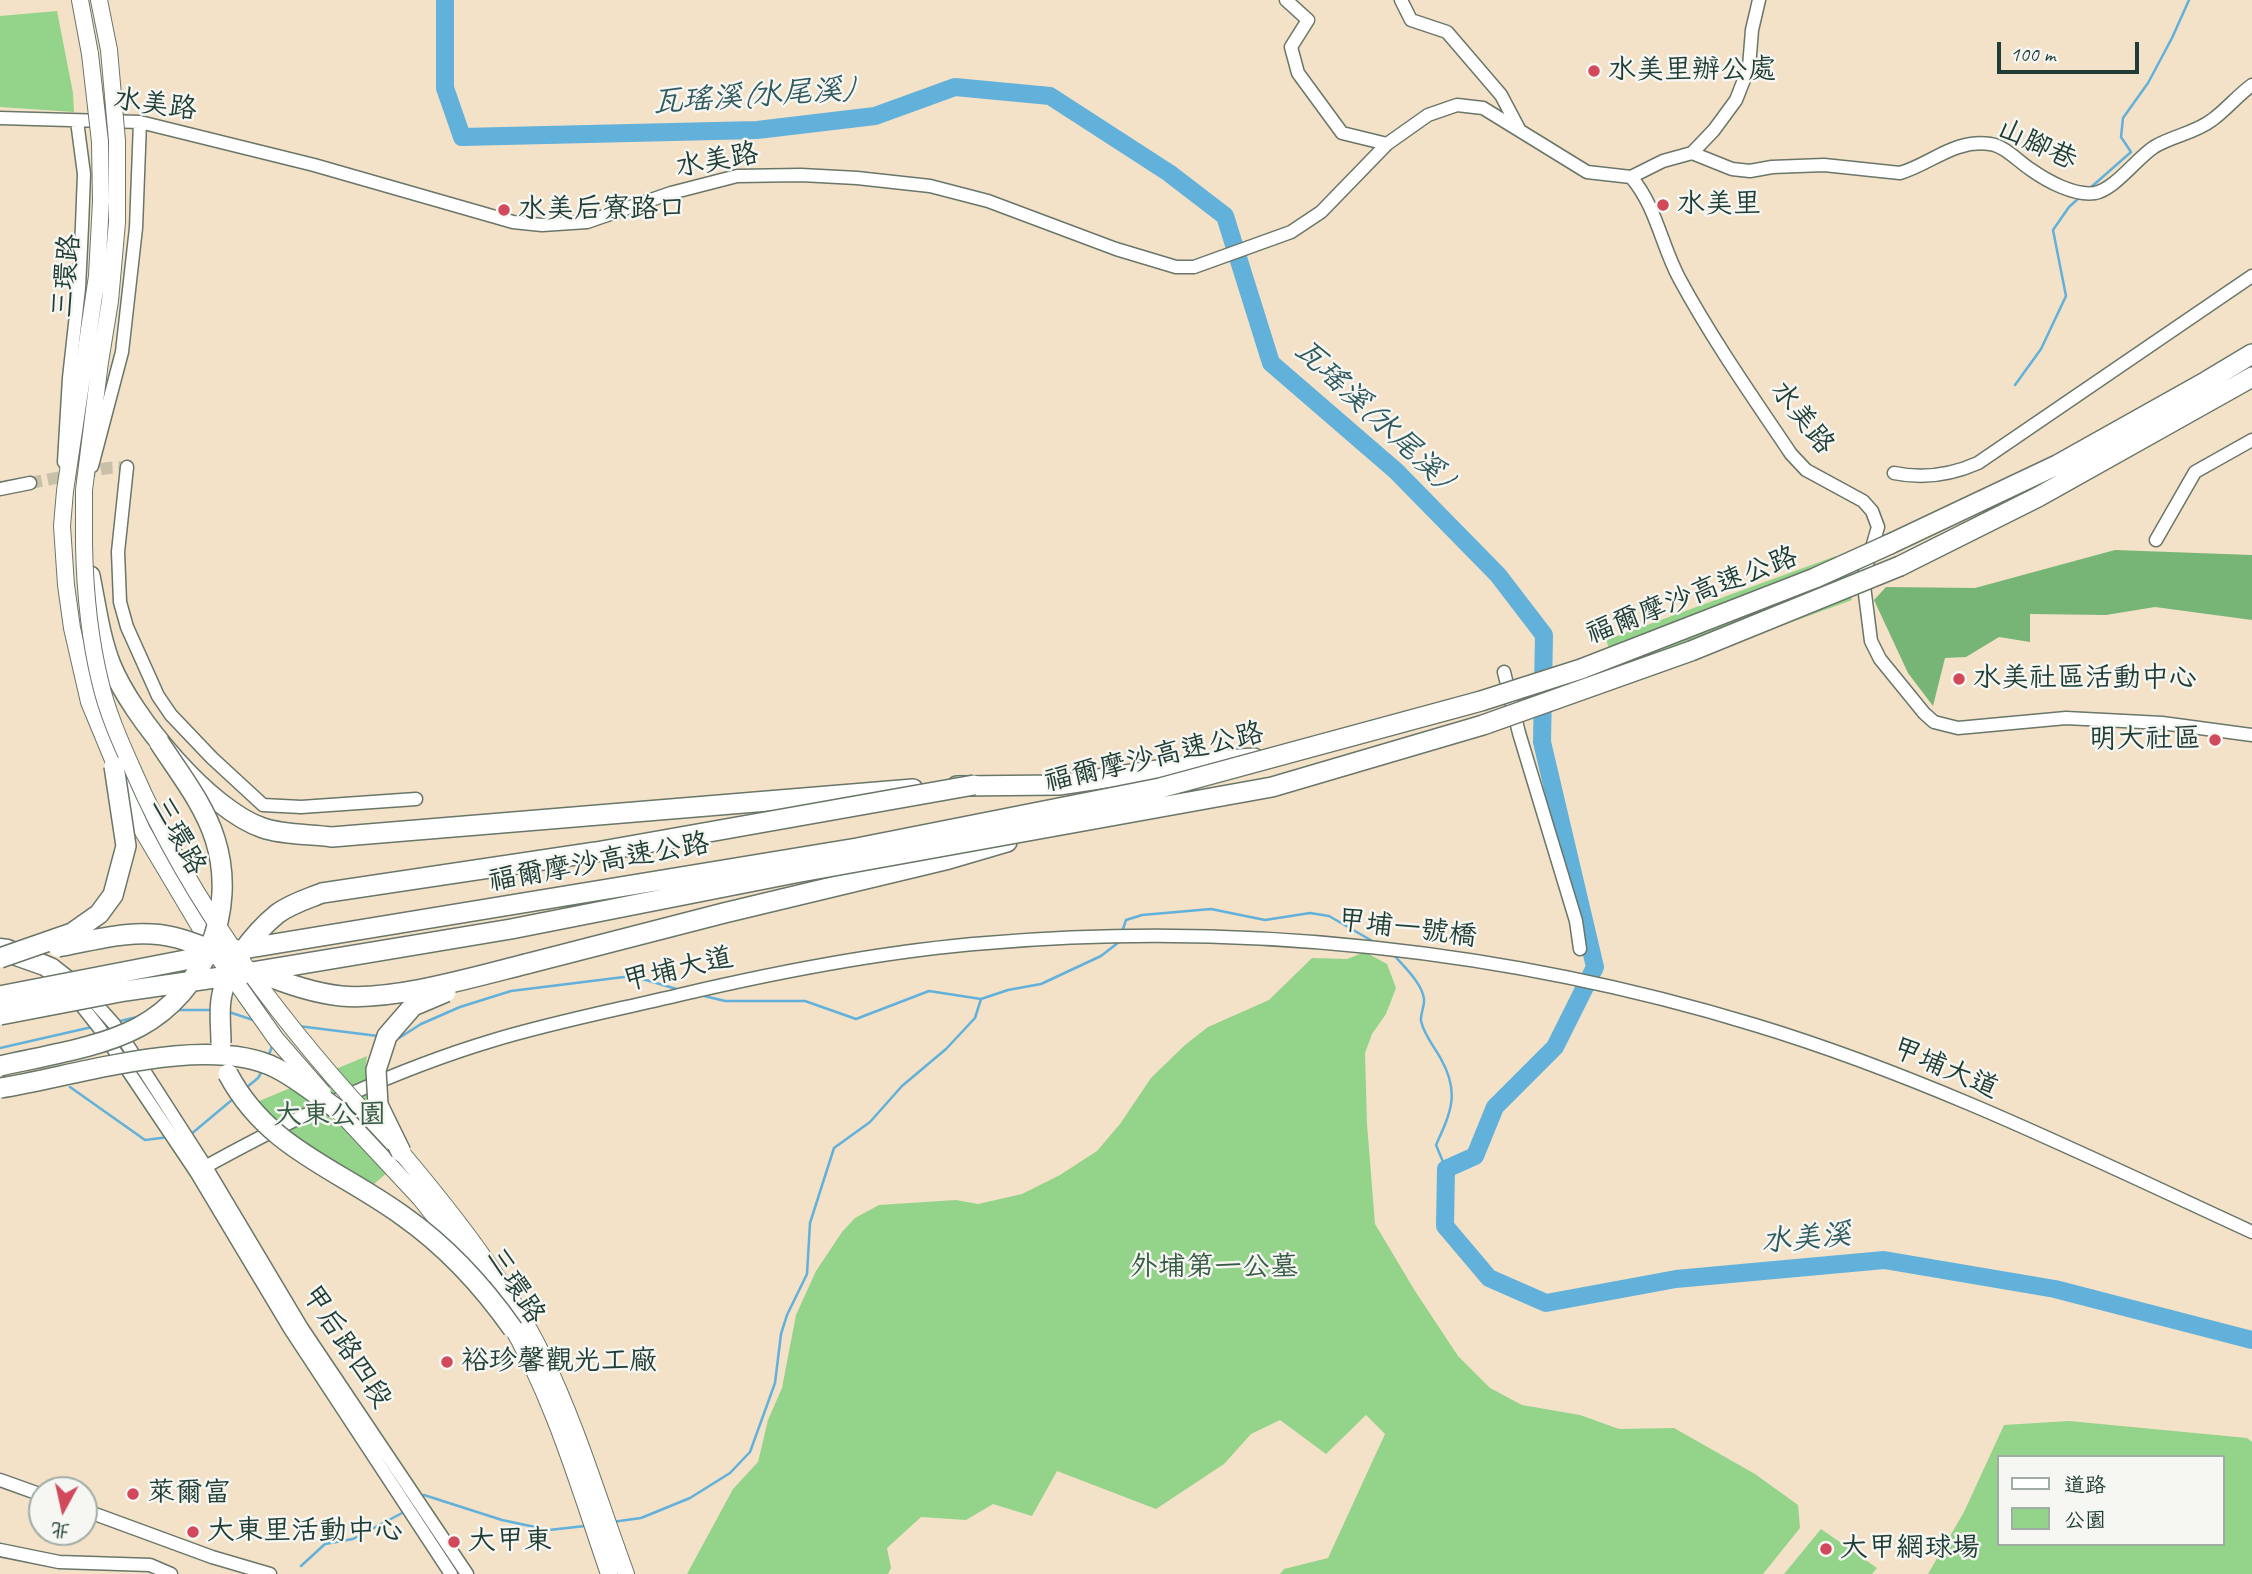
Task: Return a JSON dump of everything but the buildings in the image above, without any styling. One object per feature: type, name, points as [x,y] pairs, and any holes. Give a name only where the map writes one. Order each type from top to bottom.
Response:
[{"type":"highway","name":"福爾摩沙高速公路","points":[[0,996],[237,950],[637,885],[980,825],[1160,788],[1481,701],[1581,669],[1802,583],[1891,544],[2057,465],[2252,354]]},
{"type":"highway","name":"福爾摩沙高速公路","points":[[0,1015],[125,991],[511,929],[796,873],[1272,787],[1483,725],[1691,651],[1900,566],[2038,497],[2252,377]]},
{"type":"highway","points":[[0,1066],[87,1046],[136,1029],[158,1016],[183,993],[199,971],[217,929],[221,902],[221,864],[215,838],[201,808],[129,701],[111,665],[84,545]]},
{"type":"highway","points":[[159,742],[220,803],[238,816],[263,828],[332,836],[974,785],[1059,785],[1225,760],[1286,755]]},
{"type":"highway","points":[[0,958],[72,933],[99,914],[113,895],[127,846],[114,766]]},
{"type":"highway","points":[[513,1329],[467,1270],[436,1241],[370,1194],[301,1153],[254,1115],[228,1074],[223,1058],[220,1024],[221,999],[226,981],[240,956],[278,914],[295,903],[322,893],[596,852],[974,785]]},
{"type":"highway","points":[[244,967],[312,990],[342,996],[413,990],[949,859],[1065,825]]},
{"type":"highway","points":[[0,958],[109,937],[140,934],[172,936],[214,951]]},
{"type":"highway","points":[[401,1152],[378,1105],[376,1070],[387,1036],[413,1006],[438,994],[526,964]]},
{"type":"highway","points":[[0,1088],[152,1058],[224,1055],[274,1067],[338,1111]]},
{"type":"main road","name":"三環路","points":[[80,1],[90,54],[100,142],[101,201],[97,276],[65,491],[63,538],[72,628],[89,702],[142,830],[214,951],[276,1039],[338,1111],[420,1198],[486,1283],[546,1395],[564,1438],[609,1574]]},
{"type":"main road","name":"三環路","points":[[99,1],[109,50],[117,141],[117,222],[110,301],[85,490],[84,545],[86,606],[100,681],[112,722],[163,835],[244,967],[353,1101],[437,1195],[505,1288],[542,1353],[578,1436],[626,1574]]},
{"type":"main road","points":[[214,951],[244,967]]},
{"type":"street","points":[[1286,0],[1308,20],[1291,47],[1298,73],[1342,133],[1387,144],[1428,114],[1457,105],[1483,108],[1587,172],[1631,177],[1663,161],[1692,153],[1714,131],[1743,85],[1749,67],[1752,30],[1759,0]]},
{"type":"street","points":[[1401,0],[1411,20],[1447,32],[1501,95],[1519,129]]},
{"type":"street","name":"山腳巷","points":[[1692,153],[1732,169],[1750,171],[1772,167],[1824,165],[1900,173],[1954,148],[1992,144],[2045,179],[2064,188],[2087,193],[2097,192],[2122,175],[2155,146],[2211,121],[2252,85]]},
{"type":"street","name":"水美路","points":[[0,118],[140,122],[314,165],[513,222],[542,225],[587,222],[671,193],[737,176],[857,178],[930,186],[988,201],[1116,249],[1176,267],[1194,267],[1290,232],[1321,212],[1387,144]]},
{"type":"street","points":[[65,491],[63,446],[79,288],[83,187],[77,121]]},
{"type":"street","points":[[85,490],[122,352],[136,228],[140,122]]},
{"type":"street","name":"水美路","points":[[1631,177],[1644,192],[1677,275],[1702,319],[1791,454],[1806,470],[1863,501],[1872,511],[1878,527],[1863,578],[1871,641],[1880,659],[1934,722],[1958,728],[2066,718],[2162,723],[2252,735]]},
{"type":"street","points":[[1894,473],[1935,476],[1960,471],[1978,463],[2252,276]]},
{"type":"street","points":[[2155,540],[2195,472],[2252,440]]},
{"type":"street","points":[[127,467],[118,552],[120,602],[127,627],[158,696],[177,723],[263,805],[301,807],[416,799]]},
{"type":"street","points":[[0,489],[30,483]]},
{"type":"street","points":[[1504,672],[1519,733],[1576,921],[1580,949]]},
{"type":"street","name":"甲埔大道","points":[[201,1170],[359,1090],[439,1058],[527,1030],[733,982],[828,963],[936,948],[1023,940],[1200,937]]},
{"type":"street","name":"甲埔一號橋","points":[[1200,937],[1336,943],[1483,963],[1606,987]]},
{"type":"street","points":[[0,945],[53,965],[81,987],[114,1024],[174,1130]]},
{"type":"street","points":[[0,958],[8,956],[44,969],[70,991],[174,1130]]},
{"type":"street","name":"甲埔大道","points":[[1606,987],[1750,1023],[1896,1073],[2252,1231]]},
{"type":"street","name":"甲后路四段","points":[[174,1130],[302,1328],[467,1574]]},
{"type":"street","name":"甲后路四段","points":[[201,1170],[290,1329],[451,1574]]},
{"type":"street","points":[[0,1480],[28,1490]]},
{"type":"street","points":[[98,1515],[212,1557],[270,1574]]},
{"type":"street","points":[[0,1550],[60,1562],[149,1565],[171,1574]]},
{"type":"green space","points":[[57,11],[73,93],[74,112],[0,107],[0,16]]},
{"type":"green space","points":[[2115,550],[2252,555],[2252,620],[2155,607],[2106,615],[2030,614],[2030,642],[1999,637],[1966,657],[1945,658],[1933,706],[1908,673],[1874,600],[1886,587],[1975,588]]},
{"type":"green space","points":[[1836,556],[1852,600],[1622,684],[1606,640]]},
{"type":"green space","name":"外埔第一公墓","points":[[1365,952],[1387,964],[1396,988],[1386,1014],[1372,1034],[1365,1053],[1367,1124],[1375,1224],[1415,1291],[1458,1356],[1490,1388],[1522,1405],[1580,1415],[1619,1429],[1674,1428],[1755,1474],[1798,1505],[1800,1528],[1763,1574],[1280,1574],[1284,1569],[1328,1558],[1385,1434],[1366,1415],[1326,1454],[1280,1420],[1251,1434],[1224,1464],[1156,1509],[1057,1471],[1032,1516],[993,1504],[966,1520],[921,1517],[887,1548],[891,1568],[888,1574],[687,1574],[733,1489],[758,1462],[768,1420],[782,1388],[796,1315],[816,1271],[842,1232],[855,1218],[879,1205],[956,1200],[978,1204],[1022,1194],[1060,1175],[1097,1151],[1120,1124],[1151,1078],[1208,1027],[1269,1000],[1312,958],[1347,959]]},
{"type":"green space","name":"大東公園","points":[[367,1056],[370,1098],[399,1162],[373,1185],[301,1146],[252,1104]]},
{"type":"green space","points":[[2069,1421],[2247,1438],[2252,1442],[2252,1574],[1928,1574],[1964,1512],[2004,1425]]},
{"type":"green space","name":"大甲網球場","points":[[1821,1529],[1877,1568],[1872,1574],[1784,1574]]},
{"type":"waterway","name":"瓦瑤溪(水尾溪)","points":[[445,0],[445,88],[462,137],[757,130],[875,116],[955,87],[1050,96],[1169,173],[1225,216],[1271,363],[1396,471],[1498,575],[1544,635],[1542,742],[1595,967],[1555,1047],[1495,1107],[1475,1156],[1446,1169],[1445,1226],[1489,1278],[1546,1303],[1676,1279],[1884,1260],[2055,1289],[2252,1340]]},
{"type":"waterway","points":[[2089,189],[2131,152],[2121,137],[2123,118],[2148,83],[2189,0]]},
{"type":"waterway","points":[[2015,385],[2041,349],[2066,296],[2053,230],[2079,198]]},
{"type":"waterway","points":[[1122,932],[1126,920],[1142,915],[1211,909],[1265,920],[1310,913],[1329,916],[1374,942]]},
{"type":"waterway","points":[[700,995],[725,1001],[805,1001],[856,1019],[929,991],[981,999],[1008,990],[1041,984],[1101,956],[1119,942]]},
{"type":"waterway","points":[[1394,955],[1423,993],[1422,1026],[1441,1059],[1450,1082],[1452,1092],[1449,1112],[1436,1145],[1446,1169]]},
{"type":"waterway","points":[[395,1038],[460,1007],[511,991],[632,976],[680,990]]},
{"type":"waterway","points":[[612,1522],[641,1518],[690,1498],[730,1473],[750,1452],[775,1383],[781,1334],[787,1315],[807,1274],[810,1223],[834,1148],[870,1122],[902,1086],[946,1049],[975,1018],[981,999]]},
{"type":"waterway","points":[[178,1010],[213,1010]]},
{"type":"waterway","points":[[226,1011],[253,1020]]},
{"type":"waterway","points":[[116,1022],[137,1017]]},
{"type":"waterway","points":[[298,1026],[378,1036]]},
{"type":"waterway","points":[[0,1048],[92,1027]]},
{"type":"waterway","points":[[268,1057],[273,1044]]},
{"type":"waterway","points":[[246,1088],[261,1073]]},
{"type":"waterway","points":[[70,1087],[145,1140],[169,1137]]},
{"type":"waterway","points":[[190,1135],[233,1099]]},
{"type":"waterway","points":[[420,1499],[424,1495],[502,1520],[549,1530],[585,1526]]},
{"type":"waterway","points":[[301,1566],[325,1544],[353,1539],[404,1512]]},
{"type":"tunnel","points":[[30,483],[108,468],[127,467]]},
{"type":"place","name":"水美里辦公處","points":[[1594,71]]},
{"type":"place","name":"水美里","points":[[1663,205]]},
{"type":"place","name":"水美后寮路口","points":[[504,210]]},
{"type":"place","name":"水美社區活動中心","points":[[1959,679]]},
{"type":"place","name":"明大社區","points":[[2215,740]]},
{"type":"place","name":"裕珍馨觀光工廠","points":[[447,1362]]},
{"type":"place","name":"萊爾富","points":[[133,1494]]},
{"type":"place","name":"大東里活動中心","points":[[193,1532]]},
{"type":"place","name":"大甲東","points":[[454,1542]]},
{"type":"place","name":"大甲網球場","points":[[1826,1549]]},
{"type":"water label","name":"水美溪","points":[[1806,1239]]}]
